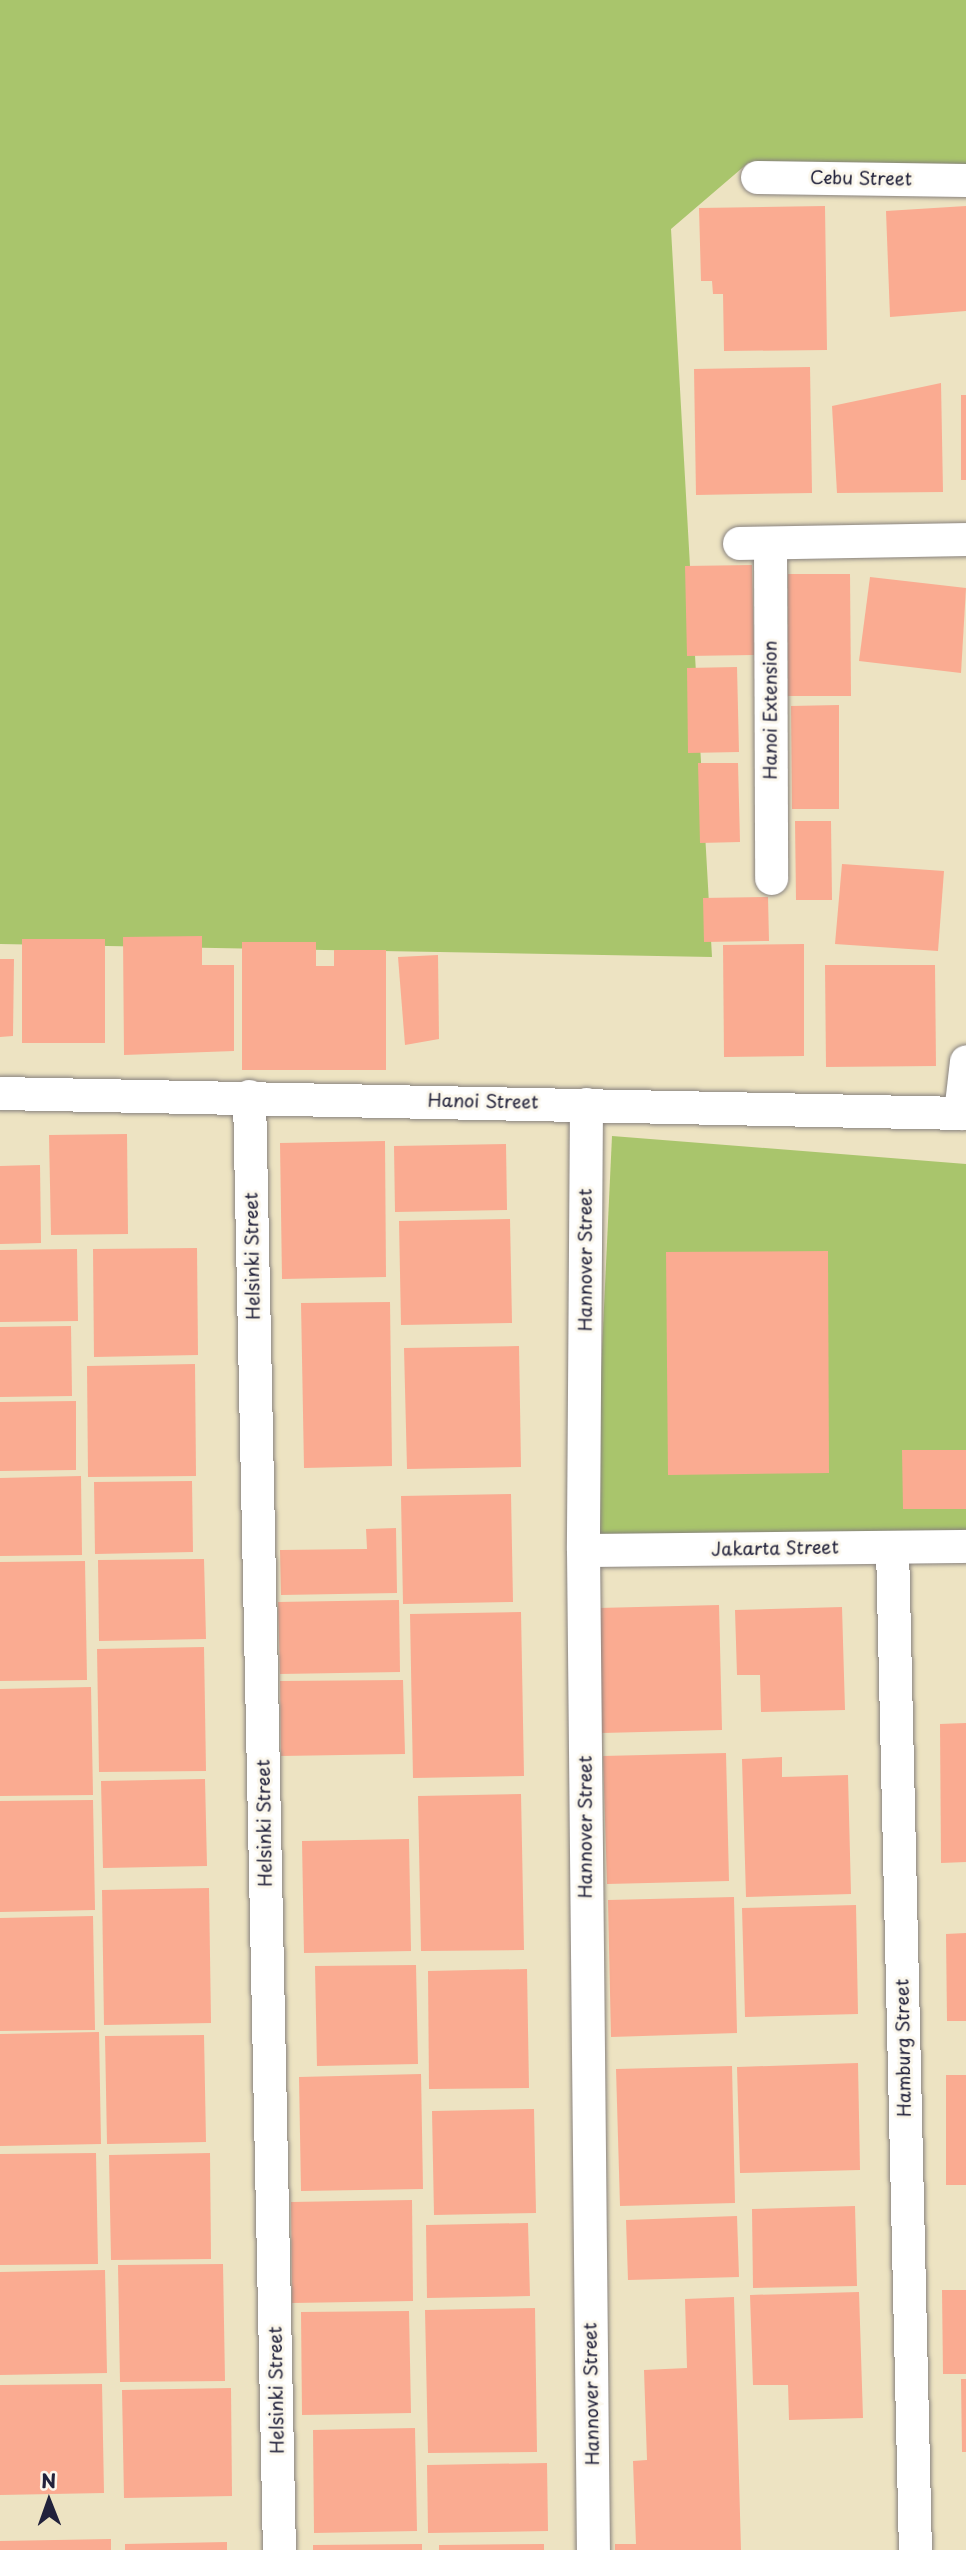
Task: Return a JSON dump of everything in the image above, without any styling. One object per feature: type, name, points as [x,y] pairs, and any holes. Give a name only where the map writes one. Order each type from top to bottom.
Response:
[{"type":"street","name":"Cebu Street","points":[[757,177],[966,180]]},
{"type":"street","name":"Hanoi Extension","points":[[771,878],[755,543],[966,539]]},
{"type":"street","points":[[963,1113],[966,1061]]},
{"type":"street","name":"Hanoi Street","points":[[0,1093],[249,1096],[963,1113]]},
{"type":"street","name":"Helsinki Street","points":[[249,1096],[279,2550]]},
{"type":"street","name":"Hannover Street","points":[[586,1104],[583,1550],[593,2550]]},
{"type":"street","name":"Jakarta Street","points":[[583,1550],[966,1546]]},
{"type":"street","name":"Hamburg Street","points":[[892,1547],[915,2550]]},
{"type":"green space","points":[[0,0],[966,0],[966,165],[748,163],[671,229],[712,957],[0,944]]},
{"type":"green space","points":[[612,1136],[966,1164],[966,1546],[593,1543]]},
{"type":"building","points":[[825,206],[827,350],[724,351],[723,294],[713,294],[712,281],[701,281],[699,208]]},
{"type":"building","points":[[966,206],[966,311],[890,317],[886,211]]},
{"type":"building","points":[[810,367],[812,493],[696,495],[694,369]]},
{"type":"building","points":[[941,383],[943,492],[837,493],[832,406]]},
{"type":"building","points":[[961,395],[966,395],[966,480],[961,480]]},
{"type":"building","points":[[752,565],[754,655],[687,656],[685,566]]},
{"type":"building","points":[[788,574],[850,574],[851,696],[788,696]]},
{"type":"building","points":[[870,577],[966,588],[961,673],[859,661]]},
{"type":"building","points":[[737,667],[739,752],[688,753],[687,668]]},
{"type":"building","points":[[839,705],[839,809],[792,809],[791,706]]},
{"type":"building","points":[[698,763],[738,763],[740,842],[700,843]]},
{"type":"building","points":[[795,821],[831,821],[832,900],[796,900]]},
{"type":"building","points":[[842,864],[944,871],[938,951],[835,944]]},
{"type":"building","points":[[768,897],[769,941],[704,942],[703,898]]},
{"type":"building","points":[[202,936],[202,965],[234,965],[234,1051],[124,1055],[123,937]]},
{"type":"building","points":[[22,939],[105,939],[105,1043],[22,1043]]},
{"type":"building","points":[[242,942],[316,942],[316,966],[334,966],[334,950],[386,950],[386,1070],[242,1070]]},
{"type":"building","points":[[804,944],[804,1056],[724,1057],[723,945]]},
{"type":"building","points":[[438,955],[439,1039],[405,1045],[398,957]]},
{"type":"building","points":[[0,959],[14,959],[13,1036],[0,1037]]},
{"type":"building","points":[[825,965],[935,965],[936,1066],[826,1067]]},
{"type":"building","points":[[127,1134],[128,1234],[51,1235],[49,1135]]},
{"type":"building","points":[[385,1141],[386,1277],[282,1279],[280,1143]]},
{"type":"building","points":[[506,1144],[507,1210],[395,1212],[394,1146]]},
{"type":"building","points":[[40,1165],[41,1243],[0,1244],[0,1166]]},
{"type":"building","points":[[510,1219],[512,1323],[401,1325],[399,1221]]},
{"type":"building","points":[[197,1248],[198,1355],[94,1357],[93,1249]]},
{"type":"building","points":[[77,1249],[78,1321],[0,1322],[0,1250]]},
{"type":"building","points":[[828,1251],[829,1473],[668,1475],[666,1252]]},
{"type":"building","points":[[390,1302],[392,1466],[304,1468],[301,1303]]},
{"type":"building","points":[[71,1326],[72,1396],[0,1397],[0,1327]]},
{"type":"building","points":[[519,1346],[521,1467],[407,1469],[404,1348]]},
{"type":"building","points":[[195,1364],[196,1476],[88,1477],[87,1366]]},
{"type":"building","points":[[76,1401],[76,1470],[0,1471],[0,1402]]},
{"type":"building","points":[[902,1450],[966,1450],[966,1509],[903,1509]]},
{"type":"building","points":[[81,1476],[82,1555],[0,1556],[0,1478]]},
{"type":"building","points":[[192,1481],[193,1552],[95,1554],[94,1482]]},
{"type":"building","points":[[511,1494],[513,1602],[403,1604],[401,1496]]},
{"type":"building","points":[[396,1528],[397,1593],[281,1595],[280,1550],[367,1549],[366,1529]]},
{"type":"building","points":[[204,1559],[206,1639],[99,1641],[98,1560]]},
{"type":"building","points":[[85,1561],[87,1680],[0,1681],[0,1562]]},
{"type":"building","points":[[399,1600],[400,1672],[280,1674],[278,1602]]},
{"type":"building","points":[[719,1605],[722,1730],[602,1733],[598,1608]]},
{"type":"building","points":[[842,1607],[845,1710],[761,1712],[760,1675],[737,1675],[735,1610]]},
{"type":"building","points":[[521,1612],[524,1776],[413,1778],[410,1614]]},
{"type":"building","points":[[204,1647],[206,1771],[99,1772],[97,1649]]},
{"type":"building","points":[[403,1680],[405,1754],[281,1756],[280,1681]]},
{"type":"building","points":[[91,1687],[93,1795],[0,1796],[0,1689]]},
{"type":"building","points":[[966,1723],[966,1862],[941,1863],[940,1724]]},
{"type":"building","points":[[726,1753],[729,1881],[607,1884],[603,1756]]},
{"type":"building","points":[[782,1757],[782,1777],[848,1775],[851,1894],[746,1897],[742,1759]]},
{"type":"building","points":[[205,1779],[207,1866],[103,1868],[101,1781]]},
{"type":"building","points":[[521,1794],[524,1950],[421,1951],[418,1796]]},
{"type":"building","points":[[93,1800],[95,1910],[0,1912],[0,1801]]},
{"type":"building","points":[[409,1839],[411,1951],[304,1953],[302,1841]]},
{"type":"building","points":[[209,1888],[211,2023],[104,2025],[102,1890]]},
{"type":"building","points":[[734,1897],[737,2033],[611,2037],[608,1900]]},
{"type":"building","points":[[856,1905],[858,2014],[745,2017],[742,1908]]},
{"type":"building","points":[[93,1916],[95,2030],[0,2031],[0,1918]]},
{"type":"building","points":[[966,1933],[966,2021],[947,2021],[946,1934]]},
{"type":"building","points":[[416,1965],[418,2064],[317,2066],[315,1966]]},
{"type":"building","points":[[527,1969],[529,2088],[429,2089],[428,1971]]},
{"type":"building","points":[[99,2032],[101,2144],[0,2146],[0,2034]]},
{"type":"building","points":[[204,2035],[206,2142],[107,2144],[105,2036]]},
{"type":"building","points":[[858,2063],[860,2170],[740,2173],[737,2067]]},
{"type":"building","points":[[732,2066],[735,2203],[620,2206],[616,2069]]},
{"type":"building","points":[[421,2074],[423,2189],[301,2191],[299,2077]]},
{"type":"building","points":[[946,2075],[966,2075],[966,2185],[946,2185]]},
{"type":"building","points":[[534,2109],[536,2213],[434,2215],[432,2111]]},
{"type":"building","points":[[96,2153],[98,2264],[0,2265],[0,2154]]},
{"type":"building","points":[[210,2153],[211,2259],[111,2260],[109,2155]]},
{"type":"building","points":[[412,2200],[413,2301],[292,2303],[291,2202]]},
{"type":"building","points":[[855,2206],[857,2286],[753,2288],[752,2209]]},
{"type":"building","points":[[737,2216],[739,2277],[628,2280],[626,2220]]},
{"type":"building","points":[[528,2223],[530,2296],[427,2298],[426,2225]]},
{"type":"building","points":[[223,2264],[225,2381],[120,2382],[118,2265]]},
{"type":"building","points":[[105,2270],[107,2373],[0,2375],[0,2272]]},
{"type":"building","points":[[942,2290],[966,2290],[966,2374],[943,2374]]},
{"type":"building","points":[[859,2292],[863,2418],[789,2420],[788,2385],[753,2385],[750,2295]]},
{"type":"building","points":[[734,2297],[741,2550],[615,2550],[615,2544],[636,2544],[633,2461],[647,2460],[644,2370],[687,2368],[685,2299]]},
{"type":"building","points":[[535,2308],[537,2452],[428,2453],[425,2310]]},
{"type":"building","points":[[409,2311],[411,2413],[302,2415],[301,2312]]},
{"type":"building","points":[[961,2379],[966,2379],[966,2452],[962,2452]]},
{"type":"building","points":[[102,2384],[104,2493],[0,2495],[0,2385]]},
{"type":"building","points":[[231,2388],[232,2496],[124,2498],[122,2390]]},
{"type":"building","points":[[415,2428],[417,2531],[314,2533],[313,2430]]},
{"type":"building","points":[[547,2463],[548,2531],[428,2533],[427,2465]]},
{"type":"building","points":[[111,2539],[111,2550],[0,2550],[0,2541]]},
{"type":"building","points":[[227,2542],[227,2550],[125,2550],[125,2544]]},
{"type":"building","points":[[422,2544],[422,2550],[313,2550],[313,2545]]},
{"type":"building","points":[[544,2544],[544,2550],[439,2550],[439,2545]]}]
